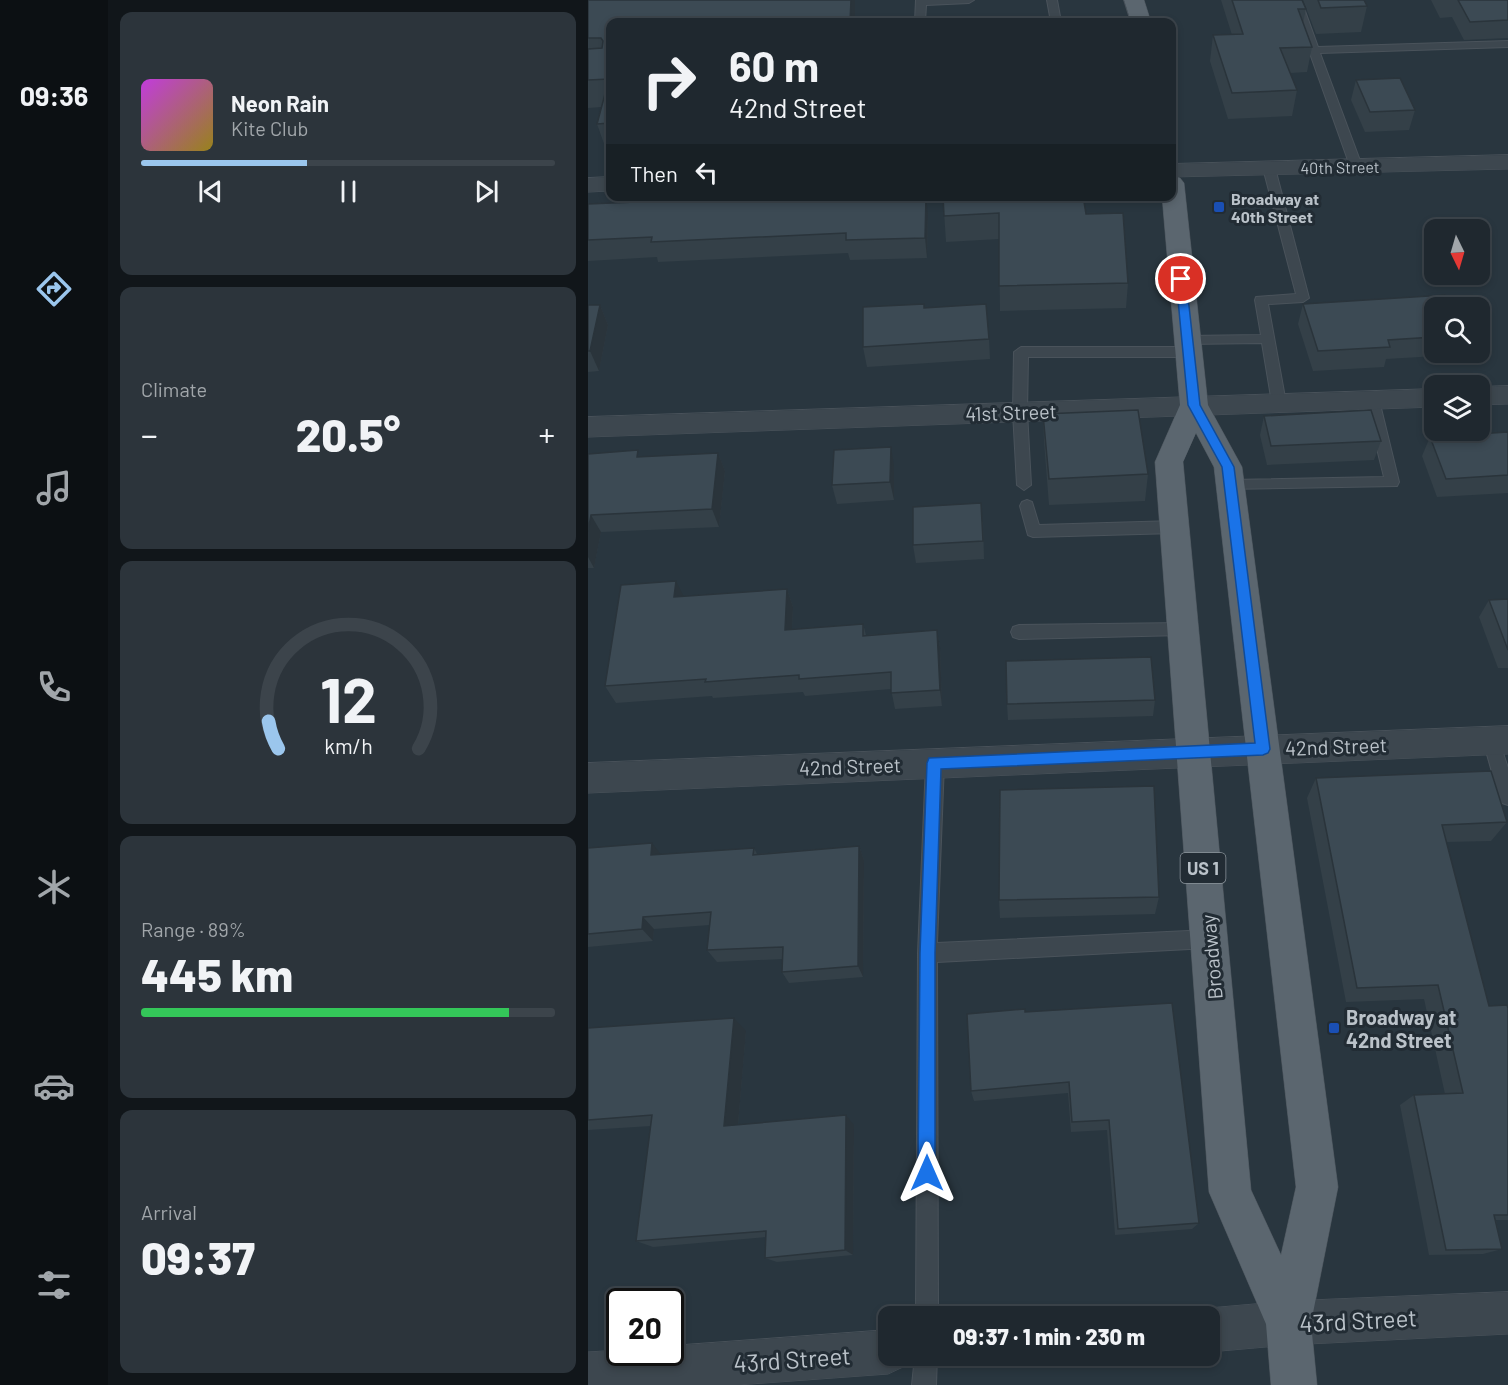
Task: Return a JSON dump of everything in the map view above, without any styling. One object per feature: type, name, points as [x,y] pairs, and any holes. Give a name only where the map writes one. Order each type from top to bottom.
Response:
[{"type":"main road","points":[[1134,0],[1140,18]]},
{"type":"main road","name":"Broadway","points":[[1174,201],[1194,405],[1228,467],[1317,1187],[1288,1323],[1294,1385]]},
{"type":"main road","name":"Broadway","points":[[1194,405],[1169,462],[1230,1192],[1288,1323]]},
{"type":"street","name":"40th Street","points":[[1176,171],[1508,162]]},
{"type":"street","points":[[588,185],[606,184]]},
{"type":"street","points":[[1490,396],[1508,395]]},
{"type":"street","name":"41st Street","points":[[588,427],[1424,398]]},
{"type":"street","name":"42nd Street","points":[[588,778],[1500,740]]},
{"type":"street","name":"43rd Street","points":[[1220,1329],[1288,1323],[1508,1313]]},
{"type":"street","name":"43rd Street","points":[[588,1374],[878,1353]]},
{"type":"lane","points":[[920,18],[921,1],[969,0]]},
{"type":"lane","points":[[1052,0],[1055,18]]},
{"type":"lane","points":[[1296,0],[1356,166]]},
{"type":"lane","points":[[1314,50],[1508,44]]},
{"type":"lane","points":[[1269,168],[1303,298],[1262,300],[1279,403]]},
{"type":"lane","points":[[1024,485],[1020,412],[1022,352],[1188,346],[1268,339]]},
{"type":"lane","points":[[1230,485],[1392,482],[1372,400]]},
{"type":"lane","points":[[1027,506],[1034,531],[1175,527]]},
{"type":"lane","points":[[1019,632],[1183,629]]},
{"type":"lane","points":[[1500,740],[1508,797]]},
{"type":"lane","points":[[927,1306],[927,953],[934,763]]},
{"type":"lane","points":[[927,953],[1209,939]]},
{"type":"lane","points":[[924,1385],[925,1366]]},
{"type":"building","points":[[588,0],[851,0],[850,18],[606,18],[606,79],[588,80],[588,49],[602,48],[603,41],[601,38],[588,38]]},
{"type":"building","points":[[1232,0],[1302,0],[1306,9],[1298,9],[1312,47],[1280,48],[1297,90],[1232,93],[1213,35],[1243,34]]},
{"type":"building","points":[[1318,0],[1364,0],[1367,6],[1321,8]]},
{"type":"building","points":[[1458,0],[1508,0],[1508,20],[1470,22]]},
{"type":"building","points":[[1400,78],[1415,110],[1370,112],[1356,80]]},
{"type":"building","points":[[606,90],[606,123],[597,124]]},
{"type":"building","points":[[659,201],[926,201],[925,238],[846,240],[846,233],[651,242],[652,237],[588,240],[588,204]]},
{"type":"building","points":[[943,201],[1084,201],[1086,214],[1123,213],[1128,283],[999,286],[999,213],[944,216]]},
{"type":"building","points":[[1445,295],[1446,297],[1424,297],[1424,338],[1388,340],[1390,347],[1318,351],[1303,304]]},
{"type":"building","points":[[924,304],[924,308],[986,304],[989,339],[863,347],[863,307]]},
{"type":"building","points":[[588,305],[600,305],[590,351],[588,351]]},
{"type":"building","points":[[1138,410],[1148,474],[1049,479],[1043,414]]},
{"type":"building","points":[[1371,410],[1381,441],[1271,446],[1264,416]]},
{"type":"building","points":[[1508,432],[1508,475],[1446,479],[1432,441],[1490,441],[1490,433]]},
{"type":"building","points":[[891,447],[890,482],[832,485],[834,450]]},
{"type":"building","points":[[638,450],[637,457],[718,453],[712,509],[591,515],[588,531],[588,454]]},
{"type":"building","points":[[981,503],[983,541],[913,545],[913,507]]},
{"type":"building","points":[[676,581],[674,597],[787,589],[785,630],[863,624],[863,636],[937,630],[940,690],[891,693],[891,672],[799,679],[799,675],[605,686],[621,585]]},
{"type":"building","points":[[1508,599],[1508,650],[1489,600]]},
{"type":"building","points":[[1151,657],[1155,700],[1007,704],[1006,661]]},
{"type":"building","points":[[1491,771],[1507,822],[1442,825],[1489,1006],[1507,1005],[1508,1008],[1508,1215],[1494,1215],[1502,1249],[1446,1250],[1414,1095],[1463,1093],[1438,985],[1357,988],[1316,778]]},
{"type":"building","points":[[1154,786],[1159,897],[999,900],[1000,790]]},
{"type":"building","points":[[652,843],[651,855],[754,848],[753,855],[859,846],[858,966],[782,972],[783,947],[707,950],[711,912],[643,917],[642,929],[588,934],[588,848]]},
{"type":"building","points":[[1172,1003],[1199,1223],[1118,1229],[1109,1120],[1072,1122],[1069,1082],[971,1091],[967,1014],[1025,1009],[1025,1012]]},
{"type":"building","points":[[734,1018],[724,1126],[846,1115],[845,1250],[765,1258],[766,1231],[636,1241],[652,1115],[588,1120],[588,1028]]},
{"type":"place","name":"Broadway at 40th Street","points":[[1219,207]]},
{"type":"place","name":"Broadway at 42nd Street","points":[[1334,1028]]},
{"type":"route","points":[[927,1173],[927,953],[934,763],[1263,749],[1228,467],[1194,405],[1181,279]]}]
